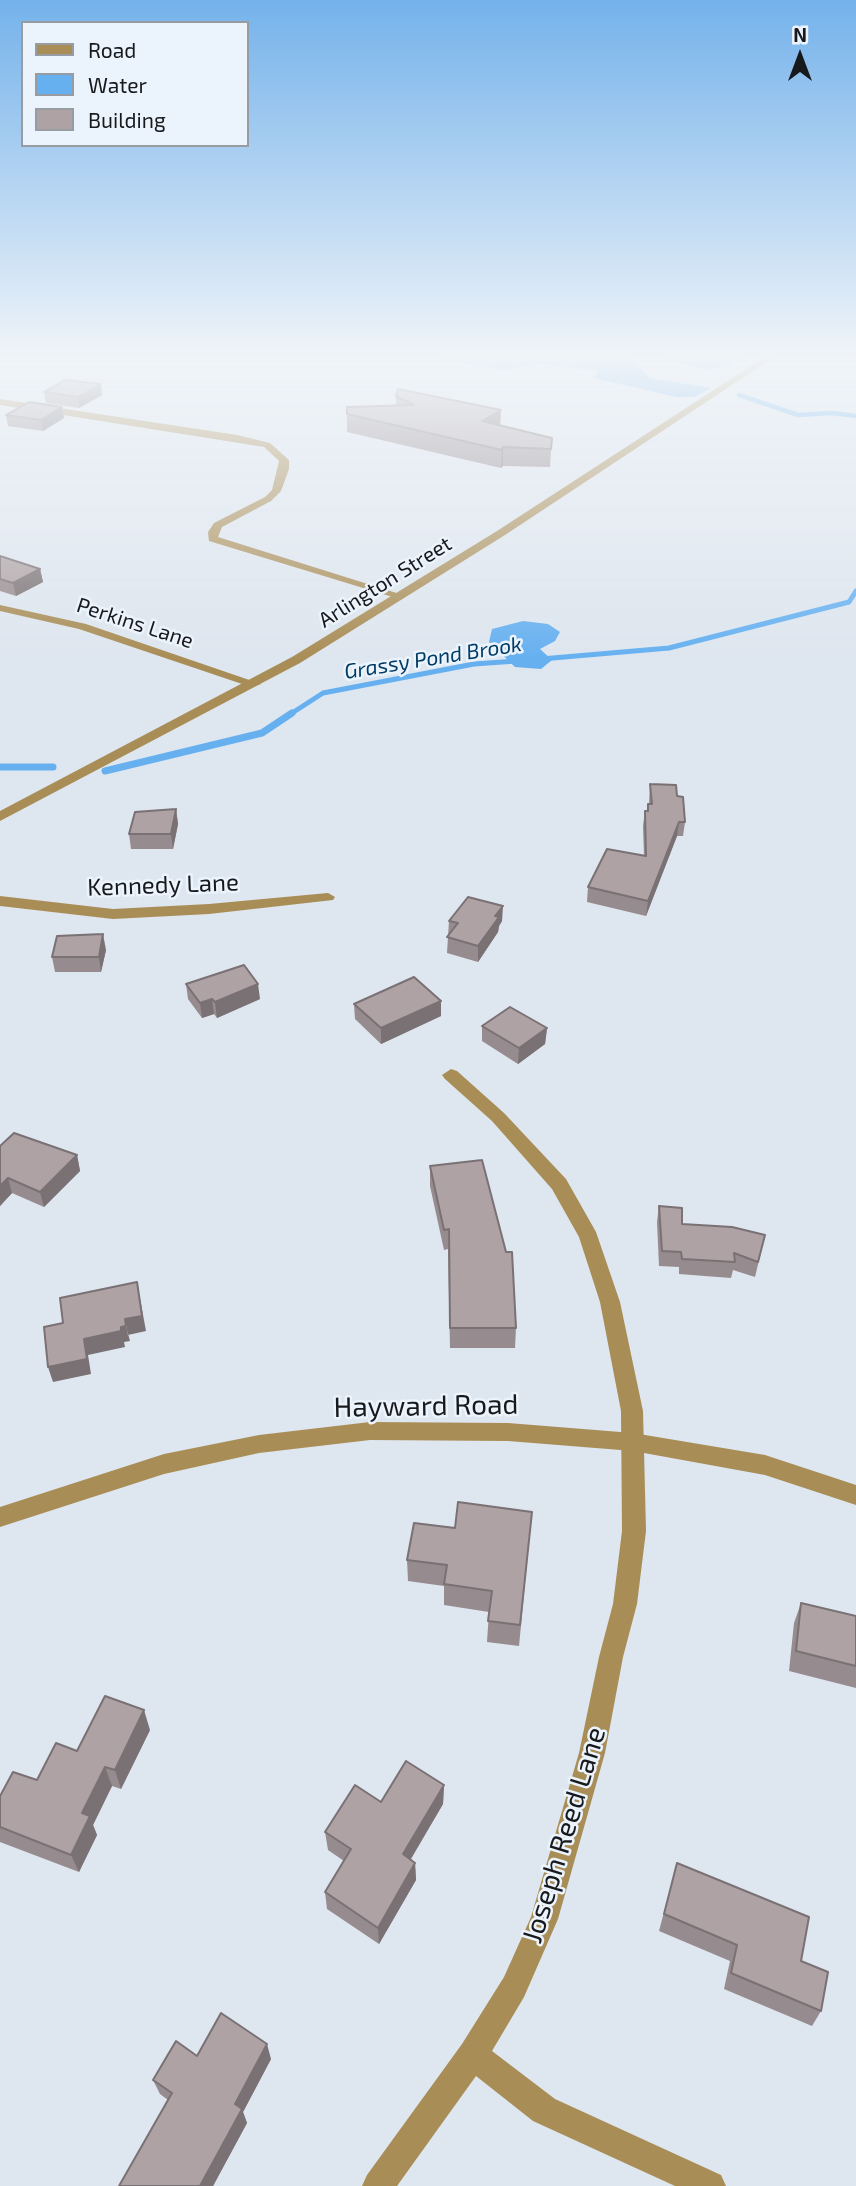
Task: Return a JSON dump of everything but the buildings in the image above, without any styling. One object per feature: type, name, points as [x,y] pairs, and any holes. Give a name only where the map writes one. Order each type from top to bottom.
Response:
[{"type":"street","points":[[279,456],[284,460],[284,469],[276,491],[268,499],[218,525],[213,532],[213,539],[400,596]]},
{"type":"street","name":"Arlington Street","points":[[0,817],[154,734],[255,684],[400,596],[617,456]]},
{"type":"street","name":"Perkins Lane","points":[[0,608],[82,625],[255,684]]},
{"type":"street","name":"Kennedy Lane","points":[[0,901],[113,914],[178,912],[328,897]]},
{"type":"street","name":"Joseph Reed Lane","points":[[379,2186],[472,2054],[514,1987],[544,1919],[592,1753],[611,1657],[625,1604],[634,1531],[632,1411],[610,1302],[589,1237],[559,1184],[498,1117],[451,1074]]},
{"type":"street","name":"Hayward Road","points":[[0,1517],[164,1464],[260,1444],[370,1431],[508,1432],[633,1442],[765,1465],[856,1495]]},
{"type":"street","points":[[472,2054],[544,2110],[710,2186]]},
{"type":"water","points":[[523,621],[548,624],[560,632],[555,641],[540,649],[552,660],[541,669],[515,667],[489,642],[492,629]]},
{"type":"waterway","name":"Grassy Pond Brook","points":[[541,659],[669,648],[849,602],[856,591]]},
{"type":"waterway","name":"Grassy Pond Brook","points":[[289,715],[323,693],[474,664],[517,661]]},
{"type":"waterway","name":"Grassy Pond Brook","points":[[105,771],[262,733],[289,715]]},
{"type":"waterway","name":"Grassy Pond Brook","points":[[0,767],[53,767]]}]
